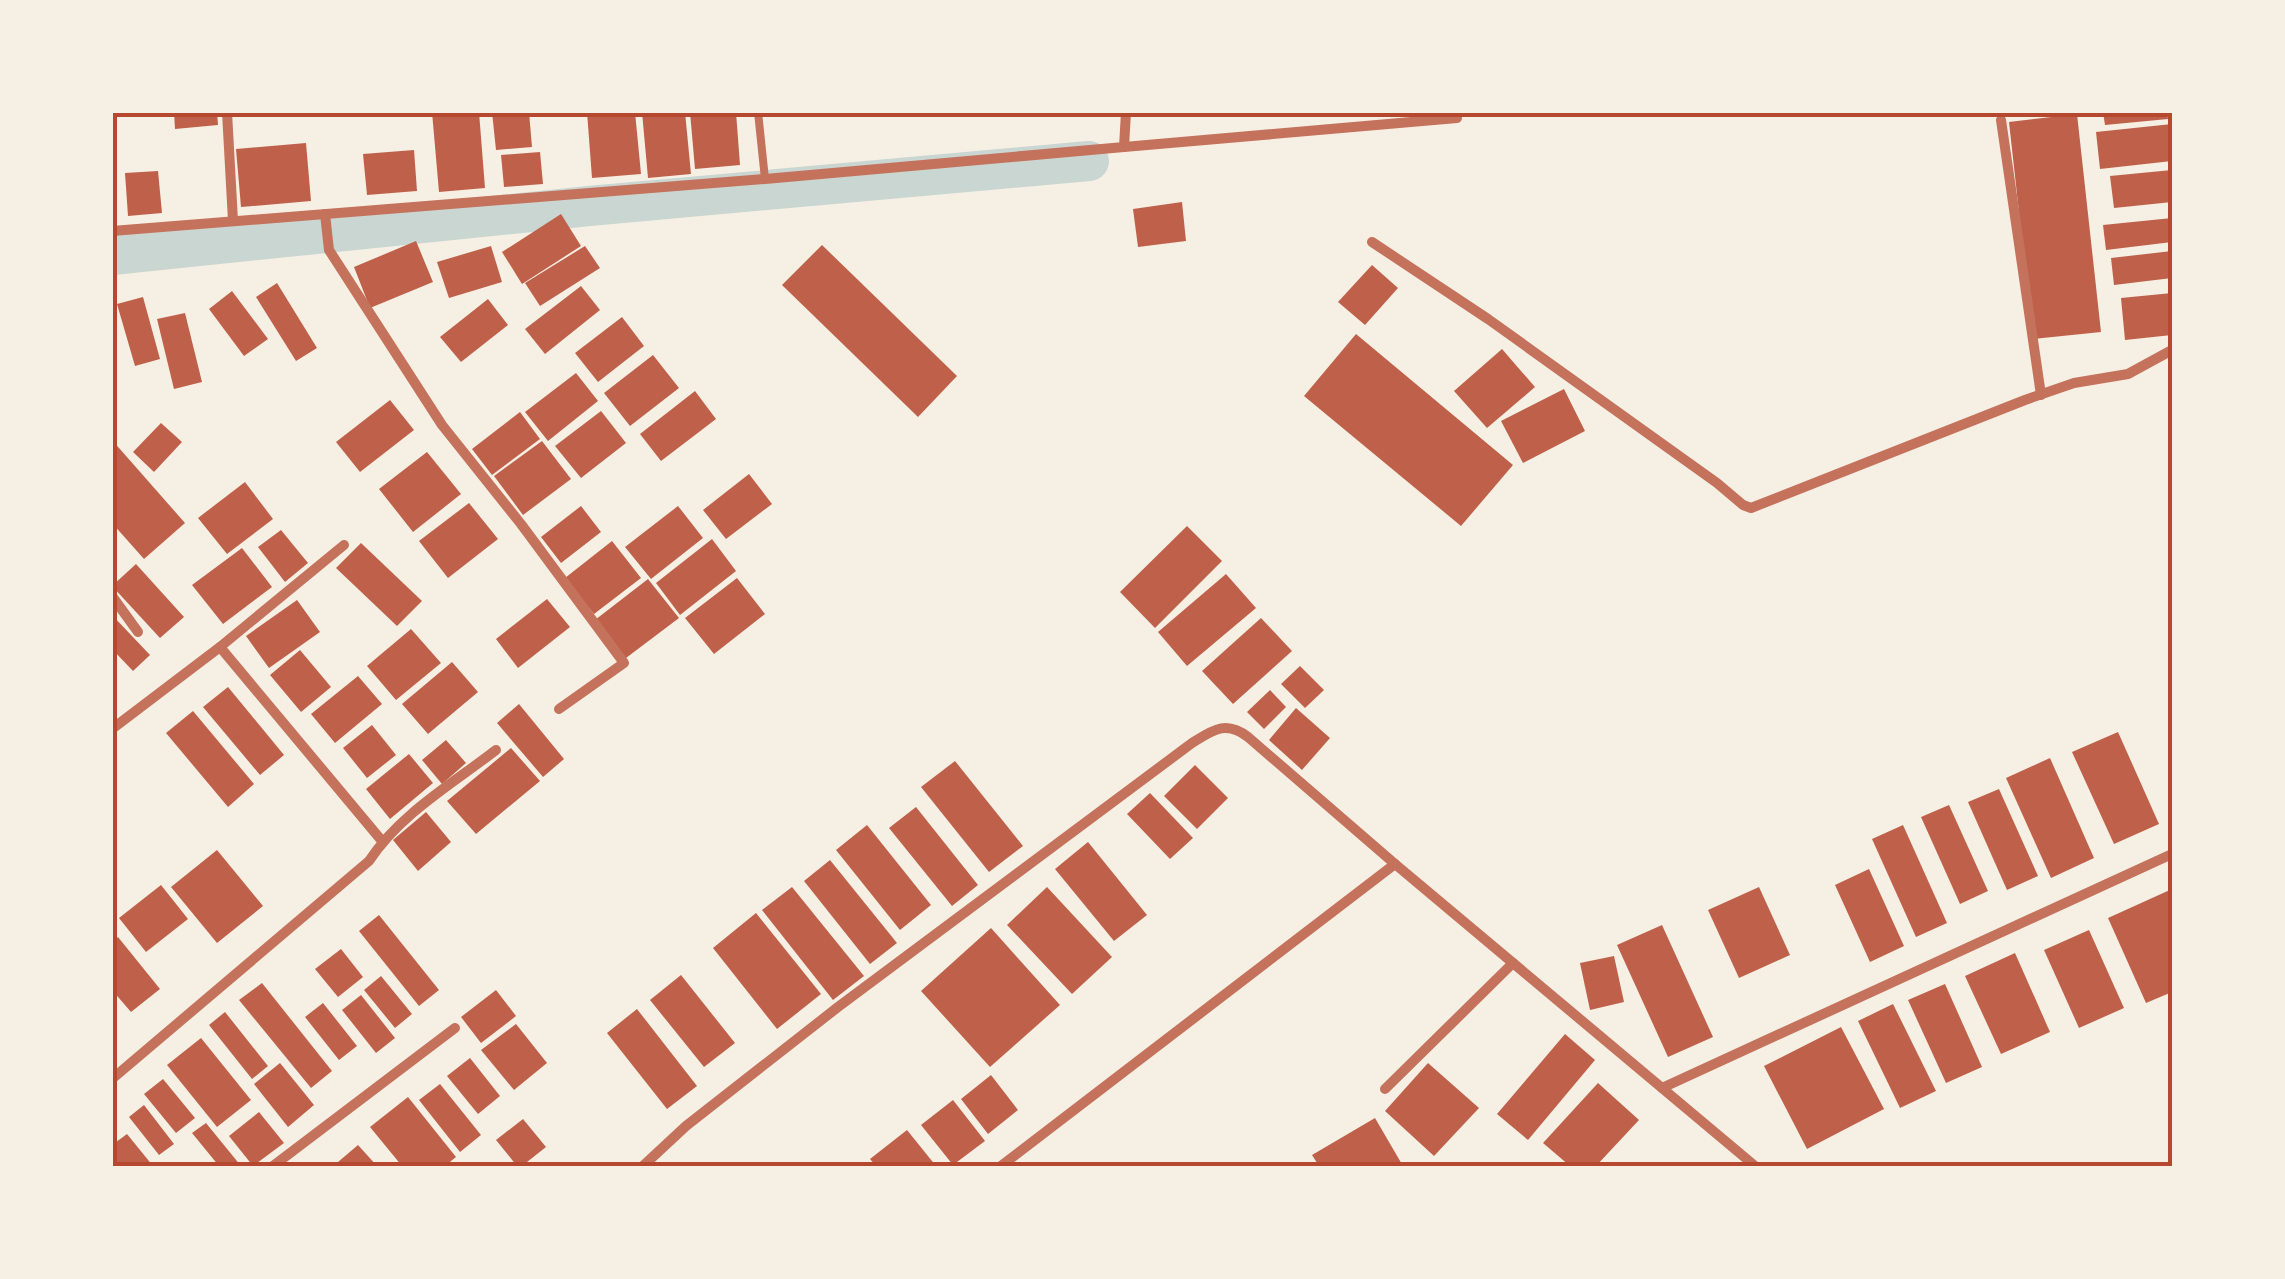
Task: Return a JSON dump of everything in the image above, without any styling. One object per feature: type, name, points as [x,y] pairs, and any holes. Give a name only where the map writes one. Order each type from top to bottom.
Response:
[{"type":"street","points":[[227,112],[233,221]]},
{"type":"street","points":[[1124,148],[1126,112]]},
{"type":"street","points":[[112,230],[765,180],[1457,118]]},
{"type":"street","points":[[2001,120],[2042,395]]},
{"type":"street","points":[[325,214],[329,250],[442,424],[522,524],[624,664],[559,709]]},
{"type":"street","points":[[1372,242],[1504,330],[1747,507],[1757,507],[2042,395],[2074,384],[2128,374],[2172,350]]},
{"type":"street","points":[[112,729],[344,545]]},
{"type":"street","points":[[112,596],[138,632]]},
{"type":"street","points":[[220,647],[382,842]]},
{"type":"street","points":[[644,1166],[686,1126],[838,1007],[1192,743],[1220,728],[1232,728],[1248,737],[1755,1166]]},
{"type":"street","points":[[112,1079],[369,860],[406,818],[496,750]]},
{"type":"street","points":[[1662,1088],[2172,854]]},
{"type":"street","points":[[1001,1166],[1395,864]]},
{"type":"street","points":[[1384,1089],[1513,962]]},
{"type":"street","points":[[273,1166],[455,1028]]},
{"type":"lane","points":[[758,112],[765,180]]},
{"type":"building","points":[[174,112],[217,112],[218,125],[175,129]]},
{"type":"building","points":[[432,112],[479,112],[485,188],[439,192]]},
{"type":"building","points":[[492,112],[529,112],[532,147],[496,150]]},
{"type":"building","points":[[587,112],[635,112],[641,174],[592,178]]},
{"type":"building","points":[[642,112],[685,112],[691,174],[648,178]]},
{"type":"building","points":[[690,112],[736,112],[740,165],[695,169]]},
{"type":"building","points":[[2103,112],[2167,112],[2168,119],[2105,125]]},
{"type":"building","points":[[2077,114],[2101,332],[2033,339],[2009,122]]},
{"type":"building","points":[[2172,124],[2172,161],[2100,169],[2096,132]]},
{"type":"building","points":[[306,143],[311,201],[241,207],[236,149]]},
{"type":"building","points":[[414,150],[417,191],[367,195],[363,154]]},
{"type":"building","points":[[540,152],[543,184],[504,187],[501,155]]},
{"type":"building","points":[[2172,170],[2172,202],[2114,208],[2110,176]]},
{"type":"building","points":[[158,171],[162,213],[128,216],[125,173]]},
{"type":"building","points":[[1182,202],[1186,241],[1138,247],[1133,209]]},
{"type":"building","points":[[561,214],[581,246],[522,284],[502,252]]},
{"type":"building","points":[[2172,218],[2172,242],[2106,250],[2103,225]]},
{"type":"building","points":[[416,241],[433,282],[370,308],[354,267]]},
{"type":"building","points":[[822,245],[957,376],[918,417],[782,285]]},
{"type":"building","points":[[491,246],[502,282],[449,298],[437,262]]},
{"type":"building","points":[[585,246],[600,268],[540,306],[525,283]]},
{"type":"building","points":[[2172,251],[2172,278],[2114,285],[2111,258]]},
{"type":"building","points":[[1372,265],[1398,288],[1365,325],[1338,302]]},
{"type":"building","points":[[277,283],[317,348],[296,361],[256,297]]},
{"type":"building","points":[[581,286],[600,310],[545,354],[525,329]]},
{"type":"building","points":[[232,291],[268,339],[244,356],[209,309]]},
{"type":"building","points":[[2172,293],[2172,335],[2125,340],[2121,298]]},
{"type":"building","points":[[143,297],[160,359],[135,366],[117,304]]},
{"type":"building","points":[[488,299],[508,325],[461,362],[440,337]]},
{"type":"building","points":[[185,313],[202,382],[174,389],[157,319]]},
{"type":"building","points":[[622,317],[644,346],[598,382],[575,353]]},
{"type":"building","points":[[1356,334],[1513,465],[1461,526],[1304,396]]},
{"type":"building","points":[[1502,349],[1535,387],[1487,428],[1454,391]]},
{"type":"building","points":[[653,355],[679,388],[630,426],[604,393]]},
{"type":"building","points":[[576,373],[598,401],[548,441],[525,412]]},
{"type":"building","points":[[1564,389],[1585,431],[1523,463],[1501,421]]},
{"type":"building","points":[[695,391],[716,419],[661,461],[640,434]]},
{"type":"building","points":[[390,400],[414,430],[360,472],[336,442]]},
{"type":"building","points":[[601,411],[626,443],[581,478],[555,446]]},
{"type":"building","points":[[520,412],[540,439],[492,475],[472,449]]},
{"type":"building","points":[[161,423],[182,442],[154,472],[133,452]]},
{"type":"building","points":[[112,440],[185,523],[144,559],[112,523]]},
{"type":"building","points":[[542,441],[571,479],[523,515],[494,476]]},
{"type":"building","points":[[427,452],[461,494],[413,532],[379,489]]},
{"type":"building","points":[[749,474],[772,504],[726,539],[703,510]]},
{"type":"building","points":[[245,482],[273,519],[227,554],[198,518]]},
{"type":"building","points":[[469,503],[498,539],[448,578],[419,541]]},
{"type":"building","points":[[581,506],[601,532],[561,563],[541,537]]},
{"type":"building","points":[[678,506],[703,538],[651,579],[625,547]]},
{"type":"building","points":[[1187,526],[1222,561],[1155,628],[1120,592]]},
{"type":"building","points":[[281,530],[308,563],[285,582],[258,547]]},
{"type":"building","points":[[712,539],[736,571],[680,615],[656,583]]},
{"type":"building","points":[[612,541],[641,578],[594,614],[565,578]]},
{"type":"building","points":[[361,543],[422,601],[397,626],[336,568]]},
{"type":"building","points":[[242,548],[272,587],[223,624],[192,585]]},
{"type":"building","points":[[136,564],[184,617],[160,638],[112,586]]},
{"type":"building","points":[[1226,574],[1256,608],[1187,666],[1158,632]]},
{"type":"building","points":[[737,578],[765,614],[714,654],[685,618]]},
{"type":"building","points":[[648,579],[679,618],[626,658],[595,620]]},
{"type":"building","points":[[547,599],[570,627],[518,668],[496,639]]},
{"type":"building","points":[[297,600],[320,632],[269,668],[246,636]]},
{"type":"building","points":[[112,615],[150,655],[133,671],[112,649]]},
{"type":"building","points":[[1261,618],[1292,651],[1233,704],[1202,671]]},
{"type":"building","points":[[411,629],[441,663],[396,700],[367,666]]},
{"type":"building","points":[[300,650],[331,687],[301,712],[270,675]]},
{"type":"building","points":[[452,662],[478,692],[428,734],[402,704]]},
{"type":"building","points":[[1300,666],[1324,690],[1305,708],[1281,684]]},
{"type":"building","points":[[358,676],[382,704],[335,743],[311,714]]},
{"type":"building","points":[[228,687],[284,755],[260,775],[203,707]]},
{"type":"building","points":[[1270,690],[1286,707],[1264,729],[1247,712]]},
{"type":"building","points":[[519,704],[564,759],[543,777],[497,723]]},
{"type":"building","points":[[1296,708],[1330,738],[1302,770],[1269,740]]},
{"type":"building","points":[[193,711],[254,784],[228,807],[166,733]]},
{"type":"building","points":[[372,725],[396,755],[367,778],[343,748]]},
{"type":"building","points":[[2118,732],[2159,824],[2114,844],[2072,752]]},
{"type":"building","points":[[446,740],[466,763],[442,784],[422,760]]},
{"type":"building","points":[[511,748],[540,781],[476,834],[447,801]]},
{"type":"building","points":[[409,754],[433,783],[390,819],[366,789]]},
{"type":"building","points":[[2050,758],[2094,858],[2051,878],[2006,778]]},
{"type":"building","points":[[955,761],[1023,846],[989,872],[921,787]]},
{"type":"building","points":[[1195,765],[1228,798],[1197,829],[1164,796]]},
{"type":"building","points":[[1999,789],[2038,876],[2007,890],[1968,802]]},
{"type":"building","points":[[1150,793],[1193,838],[1170,859],[1127,814]]},
{"type":"building","points":[[1949,805],[1988,891],[1960,904],[1921,817]]},
{"type":"building","points":[[916,807],[978,885],[952,906],[889,828]]},
{"type":"building","points":[[426,812],[451,842],[418,871],[393,840]]},
{"type":"building","points":[[867,825],[931,905],[900,930],[836,850]]},
{"type":"building","points":[[1903,825],[1947,923],[1916,937],[1872,839]]},
{"type":"building","points":[[1088,842],[1147,915],[1114,941],[1055,869]]},
{"type":"building","points":[[217,850],[263,906],[217,943],[171,887]]},
{"type":"building","points":[[830,860],[897,943],[870,964],[804,881]]},
{"type":"building","points":[[1869,869],[1904,946],[1870,962],[1835,885]]},
{"type":"building","points":[[161,885],[188,919],[146,952],[119,918]]},
{"type":"building","points":[[792,887],[864,976],[833,1000],[762,910]]},
{"type":"building","points":[[1047,887],[1112,957],[1072,994],[1007,925]]},
{"type":"building","points":[[1759,887],[1790,955],[1739,978],[1708,910]]},
{"type":"building","points":[[2172,889],[2172,992],[2146,1003],[2108,918]]},
{"type":"building","points":[[756,913],[821,994],[777,1029],[713,948]]},
{"type":"building","points":[[379,915],[439,990],[419,1006],[359,931]]},
{"type":"building","points":[[1662,925],[1713,1037],[1668,1057],[1617,945]]},
{"type":"building","points":[[991,928],[1060,1005],[990,1067],[921,991]]},
{"type":"building","points":[[2089,930],[2124,1008],[2079,1028],[2044,950]]},
{"type":"building","points":[[118,937],[160,989],[131,1012],[112,990],[112,942]]},
{"type":"building","points":[[341,949],[363,977],[338,997],[315,969]]},
{"type":"building","points":[[2015,953],[2050,1032],[2001,1054],[1965,976]]},
{"type":"building","points":[[1614,956],[1624,1002],[1590,1010],[1580,963]]},
{"type":"building","points":[[681,975],[735,1043],[704,1067],[650,1000]]},
{"type":"building","points":[[381,976],[412,1014],[395,1028],[364,990]]},
{"type":"building","points":[[262,983],[332,1071],[311,1088],[239,1000]]},
{"type":"building","points":[[1945,984],[1982,1067],[1946,1083],[1908,1000]]},
{"type":"building","points":[[496,990],[516,1016],[481,1043],[461,1017]]},
{"type":"building","points":[[361,995],[395,1038],[376,1053],[342,1010]]},
{"type":"building","points":[[323,1003],[357,1046],[339,1060],[305,1017]]},
{"type":"building","points":[[1893,1004],[1936,1091],[1900,1108],[1858,1021]]},
{"type":"building","points":[[637,1009],[697,1086],[667,1109],[607,1033]]},
{"type":"building","points":[[225,1012],[268,1066],[252,1079],[209,1025]]},
{"type":"building","points":[[516,1024],[547,1063],[514,1090],[481,1050]]},
{"type":"building","points":[[1841,1027],[1884,1109],[1807,1149],[1764,1066]]},
{"type":"building","points":[[1565,1034],[1595,1060],[1528,1140],[1497,1114]]},
{"type":"building","points":[[201,1038],[251,1100],[217,1127],[167,1065]]},
{"type":"building","points":[[470,1058],[500,1096],[478,1114],[447,1076]]},
{"type":"building","points":[[280,1063],[314,1105],[288,1127],[254,1084]]},
{"type":"building","points":[[1428,1063],[1479,1108],[1434,1156],[1385,1111]]},
{"type":"building","points":[[991,1075],[1018,1110],[988,1134],[961,1099]]},
{"type":"building","points":[[163,1079],[195,1118],[176,1133],[144,1094]]},
{"type":"building","points":[[1598,1083],[1639,1120],[1596,1166],[1570,1166],[1543,1143]]},
{"type":"building","points":[[440,1084],[481,1135],[460,1152],[419,1100]]},
{"type":"building","points":[[408,1097],[456,1157],[445,1166],[402,1166],[370,1127]]},
{"type":"building","points":[[953,1100],[985,1141],[953,1165],[921,1125]]},
{"type":"building","points":[[144,1105],[174,1144],[159,1155],[129,1117]]},
{"type":"building","points":[[259,1112],[284,1143],[253,1166],[229,1136]]},
{"type":"building","points":[[1375,1118],[1403,1166],[1319,1166],[1312,1155]]},
{"type":"building","points":[[523,1119],[546,1147],[517,1166],[496,1140]]},
{"type":"building","points":[[206,1123],[241,1166],[219,1166],[192,1133]]},
{"type":"building","points":[[907,1130],[936,1166],[876,1166],[870,1159]]},
{"type":"building","points":[[127,1134],[153,1166],[112,1166],[112,1145]]},
{"type":"building","points":[[358,1145],[377,1166],[342,1166],[338,1162]]},
{"type":"waterway","points":[[112,255],[589,206],[1089,161]]}]
